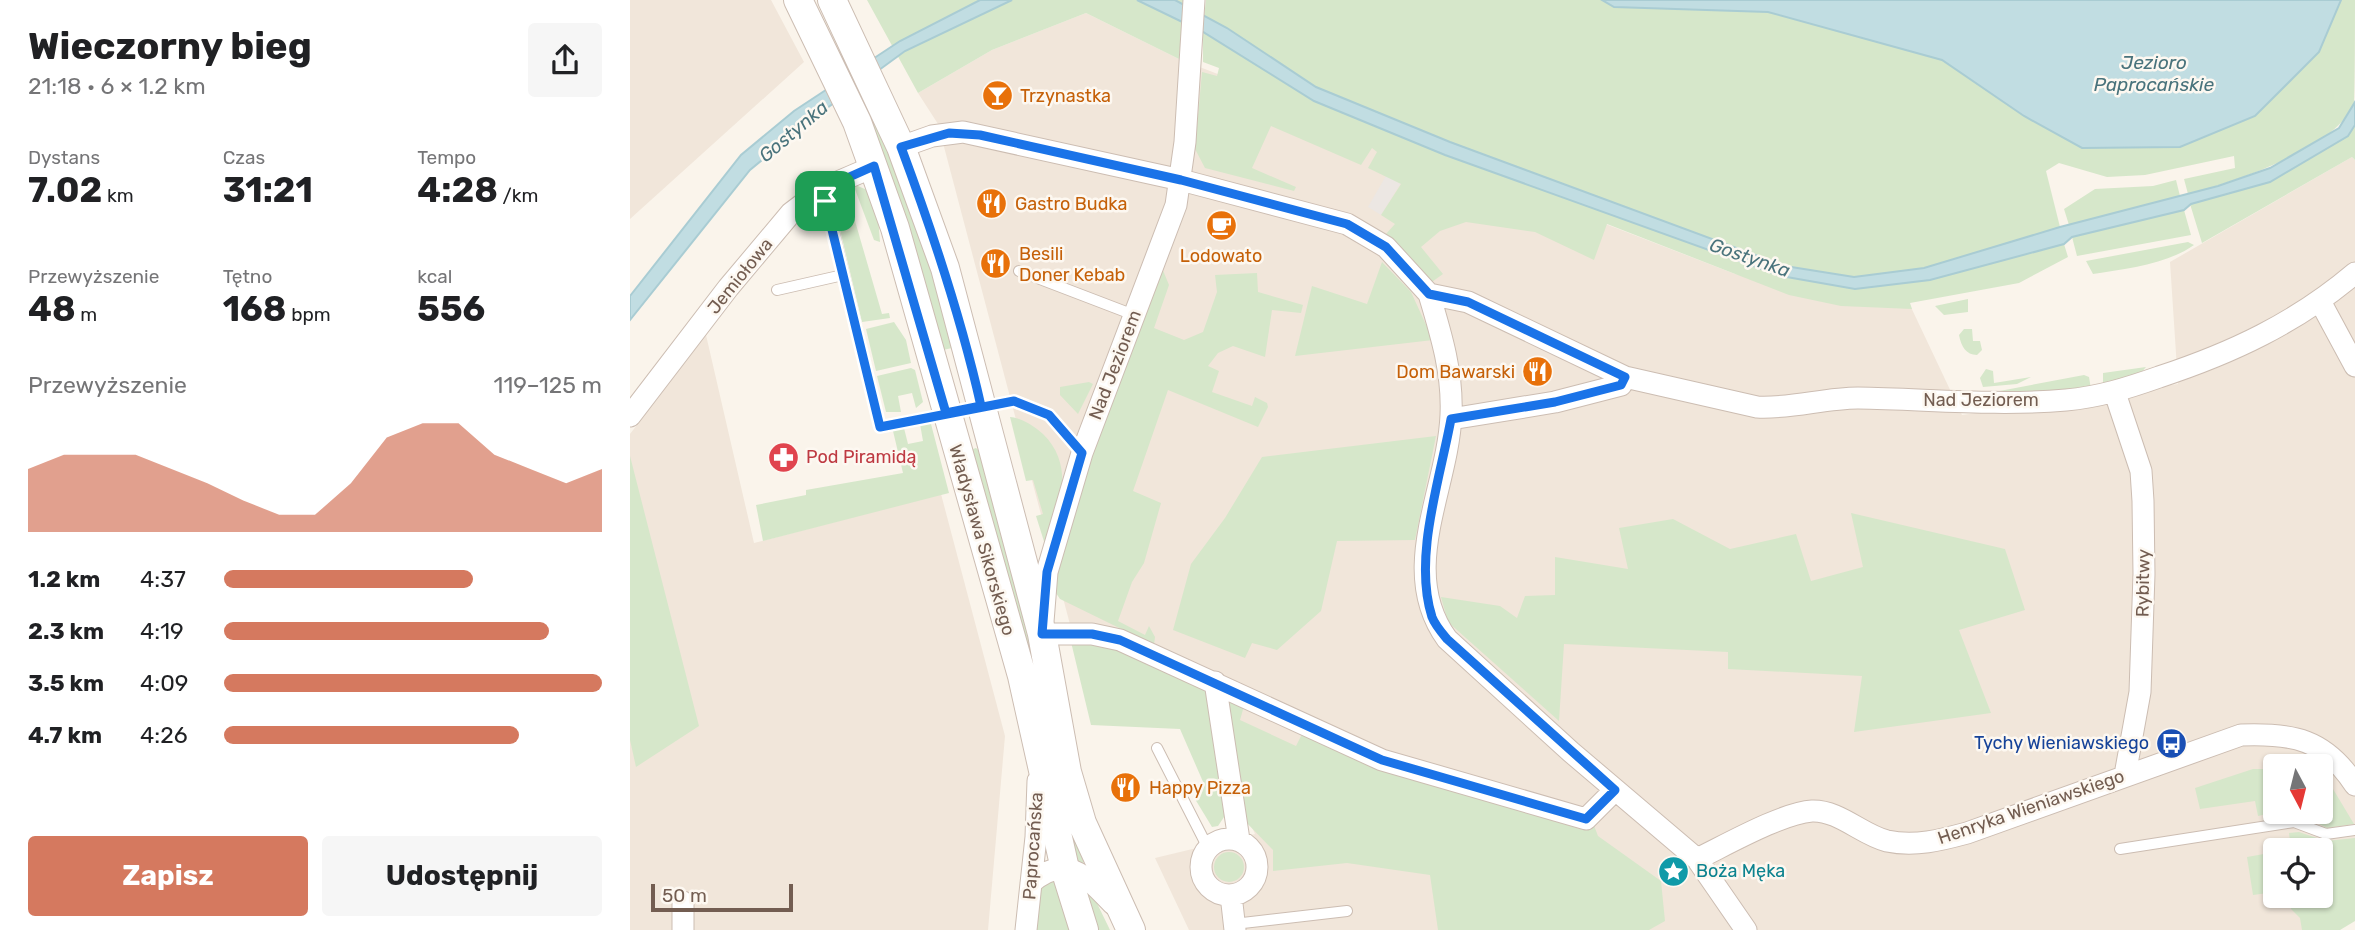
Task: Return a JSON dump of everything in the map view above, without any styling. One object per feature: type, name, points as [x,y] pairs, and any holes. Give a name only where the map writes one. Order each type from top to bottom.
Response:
[{"type":"street","name":"Władysława Sikorskiego","points":[[798,0],[857,122],[874,166],[1022,676],[1038,761],[1065,869],[1084,930]]},
{"type":"street","name":"Władysława Sikorskiego","points":[[832,0],[901,147],[990,404],[1042,634],[1066,772],[1082,823],[1127,921]]},
{"type":"street","name":"Nad Jeziorem","points":[[1042,634],[1047,572],[1082,453],[1176,205],[1181,180],[1194,0]]},
{"type":"street","points":[[901,147],[932,136],[963,132],[1181,180],[1347,224],[1386,247],[1429,294],[1450,375],[1451,419],[1426,551],[1425,584],[1433,620],[1447,639],[1615,790],[1697,859],[1746,930]]},
{"type":"street","name":"Jemiołowa","points":[[630,416],[791,213],[818,191],[874,166]]},
{"type":"street","name":"Nad Jeziorem","points":[[1429,294],[1468,302],[1625,377],[1758,407],[1776,408],[1856,398],[2000,402],[2065,400],[2115,393],[2196,366],[2266,335],[2320,303],[2355,273]]},
{"type":"street","points":[[2320,303],[2355,366]]},
{"type":"street","points":[[1451,419],[1555,402],[1621,385],[1625,377]]},
{"type":"street","name":"Rybitwy","points":[[2115,393],[2141,471],[2143,500],[2144,574],[2140,692],[2124,775]]},
{"type":"street","points":[[1042,634],[1092,634],[1120,640],[1382,760],[1586,819],[1615,790]]},
{"type":"street","points":[[1215,682],[1239,840]]},
{"type":"street","name":"Henryka Wieniawskiego","points":[[1697,859],[1792,816],[1814,811],[1830,815],[1886,841],[1927,843],[1967,833],[2241,734],[2277,733],[2315,745],[2340,762],[2355,785]]},
{"type":"street","name":"Paprocańska","points":[[1027,930],[1038,761]]},
{"type":"street","points":[[1228,839],[1239,840],[1248,846],[1257,866],[1250,886],[1231,895],[1211,888],[1204,879],[1202,869],[1208,848],[1228,839]]},
{"type":"street","points":[[1031,883],[1045,871],[1065,869],[1088,877],[1127,921]]},
{"type":"street","points":[[1231,895],[1234,927]]},
{"type":"street","points":[[683,902],[683,930]]},
{"type":"lane","points":[[818,191],[830,216],[880,427],[1014,401],[1049,415],[1082,453]]},
{"type":"lane","points":[[1019,271],[1134,315]]},
{"type":"lane","points":[[776,290],[843,275]]},
{"type":"lane","points":[[1157,748],[1208,848]]},
{"type":"lane","points":[[2120,849],[2294,822],[2326,834],[2355,830]]},
{"type":"lane","points":[[1234,927],[1347,911]]},
{"type":"shaded area","points":[[630,0],[771,0],[804,62],[630,219]]},
{"type":"shaded area","points":[[1086,13],[1179,59],[1735,274],[1909,303],[1962,415],[2178,384],[2170,262],[2352,157],[2355,160],[2355,914],[2335,930],[1189,930],[1155,858],[1255,834],[1188,686],[1077,651],[938,124],[918,93],[992,50]]},
{"type":"shaded area","points":[[1387,174],[1401,183],[1381,215],[1368,207]]},
{"type":"shaded area","points":[[706,335],[754,543],[941,494],[1005,736],[988,930],[630,930],[630,434]]},
{"type":"green space","points":[[867,0],[1184,0],[1179,59],[1086,13],[992,50],[918,93]]},
{"type":"green space","points":[[1206,0],[1602,0],[1614,7],[1768,12],[1942,60],[1971,79],[2319,52],[2341,0],[2355,0],[2354,103],[2344,119],[2306,149],[2255,172],[2188,194],[2184,179],[2235,168],[2234,156],[2145,175],[2107,177],[2059,163],[2046,171],[2060,227],[1924,268],[1854,277],[1785,266],[1450,142],[1316,87],[1227,28],[1204,17]]},
{"type":"green space","points":[[1203,32],[1314,101],[1445,155],[1781,276],[1855,289],[1930,280],[2064,244],[2068,257],[2019,283],[1910,303],[1912,309],[1841,306],[1789,295],[1607,224],[1594,260],[1535,232],[1466,222],[1440,231],[1421,247],[1443,274],[1429,284],[1385,235],[1395,224],[1381,215],[1401,184],[1368,168],[1377,152],[1372,148],[1361,165],[1271,126],[1252,168],[1296,187],[1294,191],[1205,168],[1195,149],[1202,72],[1217,76],[1219,68],[1203,62]]},
{"type":"green space","points":[[871,107],[894,161],[961,346],[934,352],[863,112]]},
{"type":"green space","points":[[2355,125],[2355,160],[2352,157],[2202,243],[2190,204],[2270,182],[2348,136]]},
{"type":"green space","points":[[2176,180],[2180,196],[2069,225],[2064,209],[2095,189],[2153,186]]},
{"type":"green space","points":[[853,184],[872,192],[877,204],[880,242],[874,240]]},
{"type":"green space","points":[[2184,210],[2191,235],[2077,256],[2072,237]]},
{"type":"green space","points":[[853,214],[882,314],[889,313],[890,318],[862,322],[837,217]]},
{"type":"green space","points":[[2188,242],[2194,245],[2172,257],[2132,268],[2093,274],[2086,261]]},
{"type":"green space","points":[[1382,262],[1411,292],[1433,340],[1295,356],[1312,286],[1367,304]]},
{"type":"green space","points":[[1162,268],[1169,285],[1154,328],[1184,340],[1203,332],[1217,292],[1215,275],[1257,273],[1258,292],[1303,305],[1301,313],[1272,310],[1265,357],[1233,346],[1218,353],[1208,366],[1219,371],[1212,392],[1252,406],[1255,397],[1267,403],[1268,407],[1258,427],[1168,390],[1133,491],[1161,503],[1144,563],[1132,582],[1118,621],[1145,635],[1149,626],[1155,637],[1154,645],[1060,599],[1054,590],[1054,580],[1098,439]]},
{"type":"green space","points":[[1968,299],[1968,312],[1944,315],[1935,306]]},
{"type":"green space","points":[[894,322],[906,340],[911,363],[876,371],[866,329]]},
{"type":"green space","points":[[1964,329],[1972,329],[1973,341],[1980,341],[1982,350],[1977,355],[1967,352],[1963,346],[1959,335]]},
{"type":"green space","points":[[2146,367],[2140,374],[2103,387],[2103,373]]},
{"type":"green space","points":[[911,368],[915,370],[923,402],[916,408],[912,393],[898,396],[901,412],[886,412],[877,376]]},
{"type":"green space","points":[[1986,369],[1993,371],[1994,383],[2031,377],[2017,384],[1983,387],[1980,378]]},
{"type":"green space","points":[[2084,375],[2089,377],[2091,389],[2051,394],[1989,393]]},
{"type":"green space","points":[[1089,382],[1093,384],[1078,414],[1060,395],[1060,387]]},
{"type":"green space","points":[[1010,417],[1028,423],[1043,434],[1060,461],[1060,506],[1047,551],[1036,516],[1043,514],[1033,480],[1026,481]]},
{"type":"green space","points":[[920,424],[931,424],[949,493],[763,541],[756,505],[806,495],[806,490],[903,473],[893,431],[904,428],[908,444],[923,441]]},
{"type":"green space","points":[[1436,436],[1415,540],[1337,541],[1321,611],[1277,650],[1252,643],[1245,658],[1173,630],[1191,564],[1225,518],[1262,457]]},
{"type":"green space","points":[[976,448],[982,453],[1084,865],[1072,862],[972,455],[973,449]]},
{"type":"green space","points":[[630,456],[699,726],[636,767],[630,740]]},
{"type":"green space","points":[[1851,513],[2005,549],[2025,610],[1959,630],[1991,713],[1854,732],[1862,676],[1728,669],[1728,652],[1564,644],[1559,721],[1448,622],[1441,597],[1500,606],[1517,618],[1525,596],[1555,595],[1555,557],[1628,569],[1619,528],[1673,519],[1730,549],[1796,534],[1811,581],[1863,567]]},
{"type":"green space","points":[[1071,642],[1109,646],[1203,684],[1213,707],[1228,811],[1218,826],[1212,827],[1195,799],[1204,784],[1180,729],[1091,725]]},
{"type":"green space","points":[[1235,702],[1244,706],[1240,720],[1296,746],[1302,734],[1362,761],[1583,830],[1593,823],[1598,836],[1661,881],[1665,921],[1649,930],[1438,930],[1430,875],[1347,863],[1273,871],[1273,850],[1241,817],[1225,704]]},
{"type":"green space","points":[[2253,769],[2263,769],[2263,815],[2258,816],[2255,801],[2200,809],[2195,788]]},
{"type":"green space","points":[[2333,789],[2354,824],[2327,828],[2319,824],[2333,824]]},
{"type":"green space","points":[[2299,832],[2317,838],[2290,838],[2289,833]]},
{"type":"green space","points":[[2355,838],[2355,921],[2340,930],[2302,930],[2300,918],[2291,909],[2333,908],[2333,840]]},
{"type":"green space","points":[[1229,852],[1240,856],[1244,867],[1240,878],[1229,882],[1218,878],[1214,867],[1218,856]]},
{"type":"green space","points":[[2263,854],[2263,894],[2253,895],[2247,857]]},
{"type":"green space","points":[[1053,876],[1071,930],[1031,930],[1033,896]]},
{"type":"green space","points":[[1082,882],[1092,893],[1110,930],[1094,930]]},
{"type":"water","name":"Gostynka","points":[[980,0],[1012,0],[905,51],[808,122],[750,170],[630,320],[630,296],[741,155],[794,111],[900,41]]},
{"type":"water","name":"Gostynka","points":[[1137,0],[1175,0],[1227,28],[1316,87],[1450,142],[1785,266],[1854,277],[1924,268],[2060,227],[2218,186],[2270,168],[2339,128],[2355,102],[2355,125],[2348,136],[2270,182],[2191,204],[2184,210],[2072,237],[2064,244],[1930,280],[1855,289],[1781,276],[1445,155],[1314,101],[1203,32]]},
{"type":"water","name":"Jezioro Paprocańskie","points":[[1602,0],[2341,0],[2319,52],[2255,116],[2180,147],[2082,148],[2024,116],[1942,60],[1768,12],[1614,7]]},
{"type":"place","name":"Trzynastka","points":[[997,96]]},
{"type":"place","name":"Gastro Budka","points":[[992,204]]},
{"type":"place","name":"Lodowato","points":[[1221,225]]},
{"type":"place","name":"Besili Doner Kebab","points":[[996,264]]},
{"type":"place","name":"Dom Bawarski","points":[[1538,372]]},
{"type":"place","name":"Pod Piramidą","points":[[783,457]]},
{"type":"place","name":"Tychy Wieniawskiego","points":[[2172,743]]},
{"type":"place","name":"Happy Pizza","points":[[1126,788]]},
{"type":"place","name":"Boża Męka","points":[[1673,871]]},
{"type":"route","points":[[963,132],[1181,180],[1347,224],[1386,247],[1429,294],[1468,302],[1625,377],[1621,385],[1555,402],[1451,419],[1426,551],[1425,584],[1433,620],[1447,639],[1615,790],[1586,819],[1382,760],[1120,640],[1092,634],[1042,634],[1047,572],[1082,453],[1061,425],[1049,415],[1014,401],[880,427],[825,201],[818,191],[874,166],[895,228],[946,413],[981,406],[970,350],[945,268],[901,147],[932,136],[963,132]]}]
